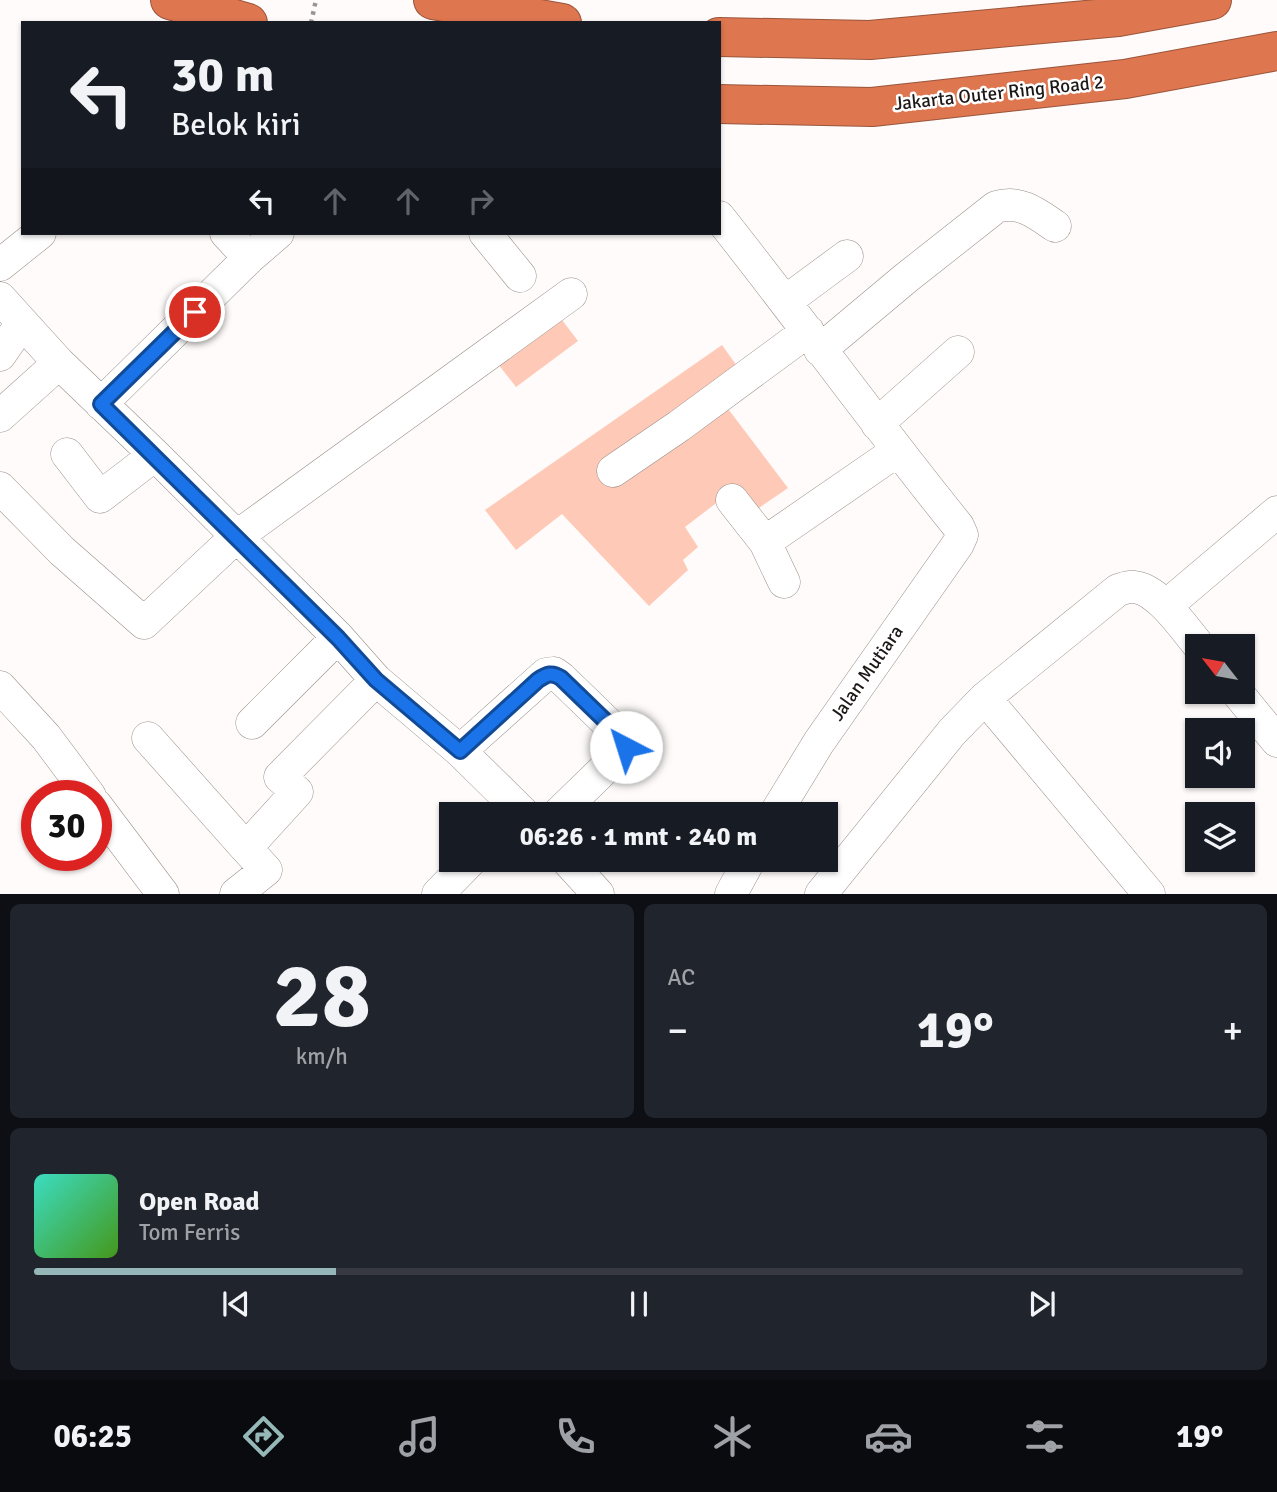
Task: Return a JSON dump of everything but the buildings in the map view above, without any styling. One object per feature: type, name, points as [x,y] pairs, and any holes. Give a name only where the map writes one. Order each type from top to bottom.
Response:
[{"type":"highway","points":[[170,0],[241,21]]},
{"type":"highway","points":[[433,0],[551,21]]},
{"type":"highway","points":[[721,37],[870,40],[1118,17],[1212,0]]},
{"type":"highway","name":"Jakarta Outer Ring Road 2","points":[[721,104],[872,107],[1125,79],[1277,51]]},
{"type":"street","points":[[613,471],[814,340],[916,269],[996,207],[1015,204],[1024,206],[1055,226]]},
{"type":"street","points":[[721,219],[897,451],[765,542]]},
{"type":"street","points":[[0,265],[38,235]]},
{"type":"street","points":[[228,235],[249,258]]},
{"type":"street","points":[[101,404],[276,235]]},
{"type":"street","points":[[503,239],[520,276]]},
{"type":"street","points":[[786,301],[847,256]]},
{"type":"street","points":[[0,488],[62,551],[144,623],[236,537],[571,294]]},
{"type":"street","points":[[0,298],[59,363],[155,454],[338,638],[376,680],[460,751],[509,802]]},
{"type":"street","points":[[0,355],[22,323]]},
{"type":"street","points":[[877,424],[958,352]]},
{"type":"street","points":[[0,416],[59,363]]},
{"type":"street","name":"Jalan Mutiara","points":[[782,802],[819,742],[962,535],[958,526],[897,451]]},
{"type":"street","points":[[67,454],[100,498],[155,454]]},
{"type":"street","points":[[732,500],[765,542],[784,582]]},
{"type":"street","points":[[1166,606],[1277,512]]},
{"type":"street","points":[[821,894],[952,732],[985,698],[1118,590],[1134,587],[1146,592],[1166,606],[1189,634]]},
{"type":"street","points":[[252,723],[338,638]]},
{"type":"street","points":[[460,751],[546,674],[554,673],[622,737],[626,747],[570,802]]},
{"type":"street","points":[[246,848],[297,792],[280,777],[376,680]]},
{"type":"street","points":[[0,687],[46,737],[78,780]]},
{"type":"street","points":[[985,698],[1149,894]]},
{"type":"street","points":[[1247,704],[1277,741]]},
{"type":"street","points":[[148,738],[266,870],[236,894]]},
{"type":"street","points":[[112,826],[163,894]]},
{"type":"street","points":[[438,894],[459,872]]},
{"type":"street","points":[[578,872],[598,894]]},
{"type":"street","points":[[732,894],[743,872]]},
{"type":"path","points":[[311,21],[316,0]]},
{"type":"shaded area","points":[[556,312],[578,341],[516,387],[494,359]]},
{"type":"shaded area","points":[[722,345],[742,373],[716,393],[788,488],[747,516],[732,491],[685,527],[698,547],[683,560],[688,570],[649,606],[562,514],[516,550],[485,510]]},
{"type":"route","points":[[195,312],[101,404],[155,454],[338,638],[376,680],[460,751],[538,680],[546,674],[554,673],[622,737],[626,747]]}]
